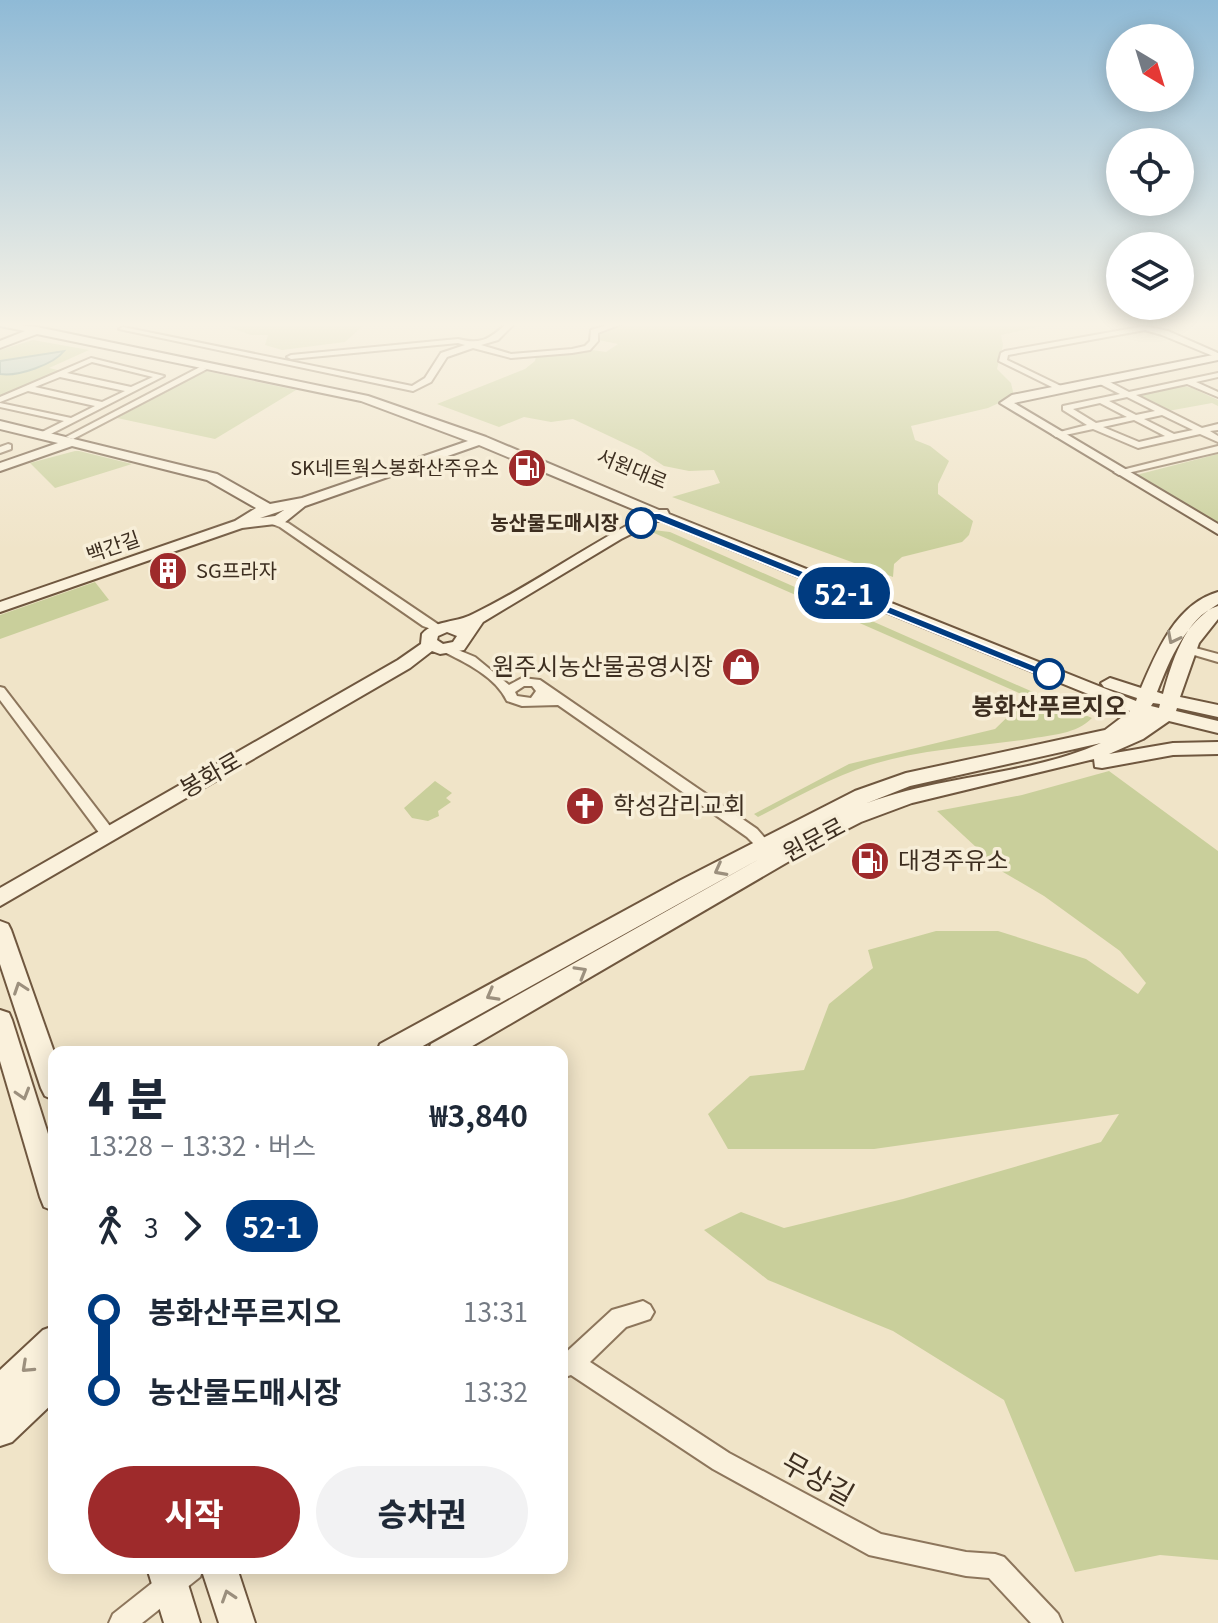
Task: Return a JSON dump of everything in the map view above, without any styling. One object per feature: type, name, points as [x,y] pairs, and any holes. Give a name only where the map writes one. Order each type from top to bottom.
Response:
[{"type":"street","points":[[75,399],[103,405]]},
{"type":"street","points":[[43,435],[115,399]]},
{"type":"street","points":[[0,467],[71,439],[147,399]]},
{"type":"street","name":"서원대로","points":[[366,399],[484,439],[1027,666],[1144,702]]},
{"type":"street","points":[[1011,399],[1006,403],[1218,530]]},
{"type":"street","points":[[1106,399],[1066,408],[1133,445],[1143,446],[1218,427]]},
{"type":"street","points":[[1136,399],[1218,439]]},
{"type":"street","points":[[1101,400],[1175,438]]},
{"type":"street","points":[[0,403],[71,420]]},
{"type":"street","points":[[1056,434],[1163,412]]},
{"type":"street","points":[[0,425],[71,439],[212,477],[271,514],[509,691],[522,682]]},
{"type":"street","points":[[271,514],[484,439]]},
{"type":"street","points":[[1119,472],[1218,449]]},
{"type":"street","name":"서원대로","points":[[442,639],[616,536],[664,512],[840,578],[1144,702]]},
{"type":"street","name":"백간길","points":[[0,607],[271,514]]},
{"type":"street","points":[[1218,597],[1201,606],[1179,625],[1144,702],[1218,727]]},
{"type":"street","points":[[1168,708],[1188,650],[1201,625],[1218,611]]},
{"type":"street","name":"원문로","points":[[442,639],[472,652],[508,676],[522,682],[532,682],[539,694],[569,706],[772,852]]},
{"type":"street","name":"봉화로","points":[[0,898],[442,639]]},
{"type":"street","points":[[1188,650],[1218,658]]},
{"type":"street","points":[[1027,666],[1104,708],[1112,720],[1106,729],[1081,742]]},
{"type":"street","points":[[0,691],[108,834]]},
{"type":"street","name":"원문로","points":[[509,691],[515,701],[539,694]]},
{"type":"street","name":"원문로","points":[[450,1046],[862,796],[906,780],[1111,735],[1133,721],[1144,702]]},
{"type":"street","points":[[1168,708],[1218,711]]},
{"type":"street","name":"원문로","points":[[400,1046],[772,852],[872,809],[917,795],[1117,747],[1149,730],[1168,708]]},
{"type":"street","points":[[917,795],[1173,749],[1218,748]]},
{"type":"street","points":[[0,930],[48,1070]]},
{"type":"street","points":[[0,1020],[48,1177]]},
{"type":"street","points":[[568,1365],[620,1318],[643,1312]]},
{"type":"street","points":[[0,1392],[48,1347]]},
{"type":"street","name":"무상길","points":[[568,1365],[721,1461],[878,1546],[966,1564],[995,1566],[1049,1623]]},
{"type":"street","points":[[0,1430],[48,1386]]},
{"type":"street","points":[[122,1623],[174,1574]]},
{"type":"street","points":[[175,1574],[182,1623]]},
{"type":"street","points":[[221,1574],[237,1623]]},
{"type":"green space","points":[[153,399],[282,399],[215,439],[117,418]]},
{"type":"green space","points":[[450,399],[1008,399],[988,408],[911,426],[915,440],[930,446],[949,461],[938,484],[938,494],[973,521],[969,535],[962,542],[902,557],[894,564],[893,577],[672,497],[720,483],[714,470],[689,471],[664,466],[641,451],[573,419],[551,422],[524,417],[499,427],[437,404]]},
{"type":"green space","points":[[1144,399],[1218,400],[1218,406],[1212,403],[1168,411]]},
{"type":"green space","points":[[75,451],[132,464],[55,488],[30,463]]},
{"type":"green space","points":[[1218,454],[1218,524],[1136,475]]},
{"type":"green space","points":[[645,529],[670,532],[1092,718],[1071,731],[1055,735],[929,752],[870,765],[827,782],[758,817],[754,814],[849,764],[995,729],[1028,697]]},
{"type":"green space","points":[[95,582],[109,600],[0,639],[0,615]]},
{"type":"green space","points":[[1109,771],[1218,851],[1218,1560],[1160,1555],[1075,1572],[1004,1400],[893,1331],[768,1280],[704,1230],[741,1212],[784,1228],[903,1199],[1101,1142],[1119,1114],[874,1149],[728,1149],[708,1114],[750,1076],[804,1070],[829,1004],[873,968],[868,950],[936,931],[998,931],[1086,959],[1138,994],[1146,983],[1120,951],[1044,896],[1003,872],[937,811],[1022,795]]},
{"type":"green space","points":[[435,781],[452,793],[446,798],[451,802],[438,811],[439,816],[428,821],[412,818],[404,808]]},
{"type":"bus line","name":"52-1","points":[[641,523],[656,516],[1049,674]]},
{"type":"place","name":"SK네트웍스봉화산주유소","points":[[527,468]]},
{"type":"place","name":"농산물도매시장","points":[[641,523]]},
{"type":"place","name":"SG프라자","points":[[168,571]]},
{"type":"place","name":"원주시농산물공영시장","points":[[741,667]]},
{"type":"place","name":"봉화산푸르지오","points":[[1049,674]]},
{"type":"place","name":"학성감리교회","points":[[585,806]]},
{"type":"place","name":"대경주유소","points":[[870,861]]}]
